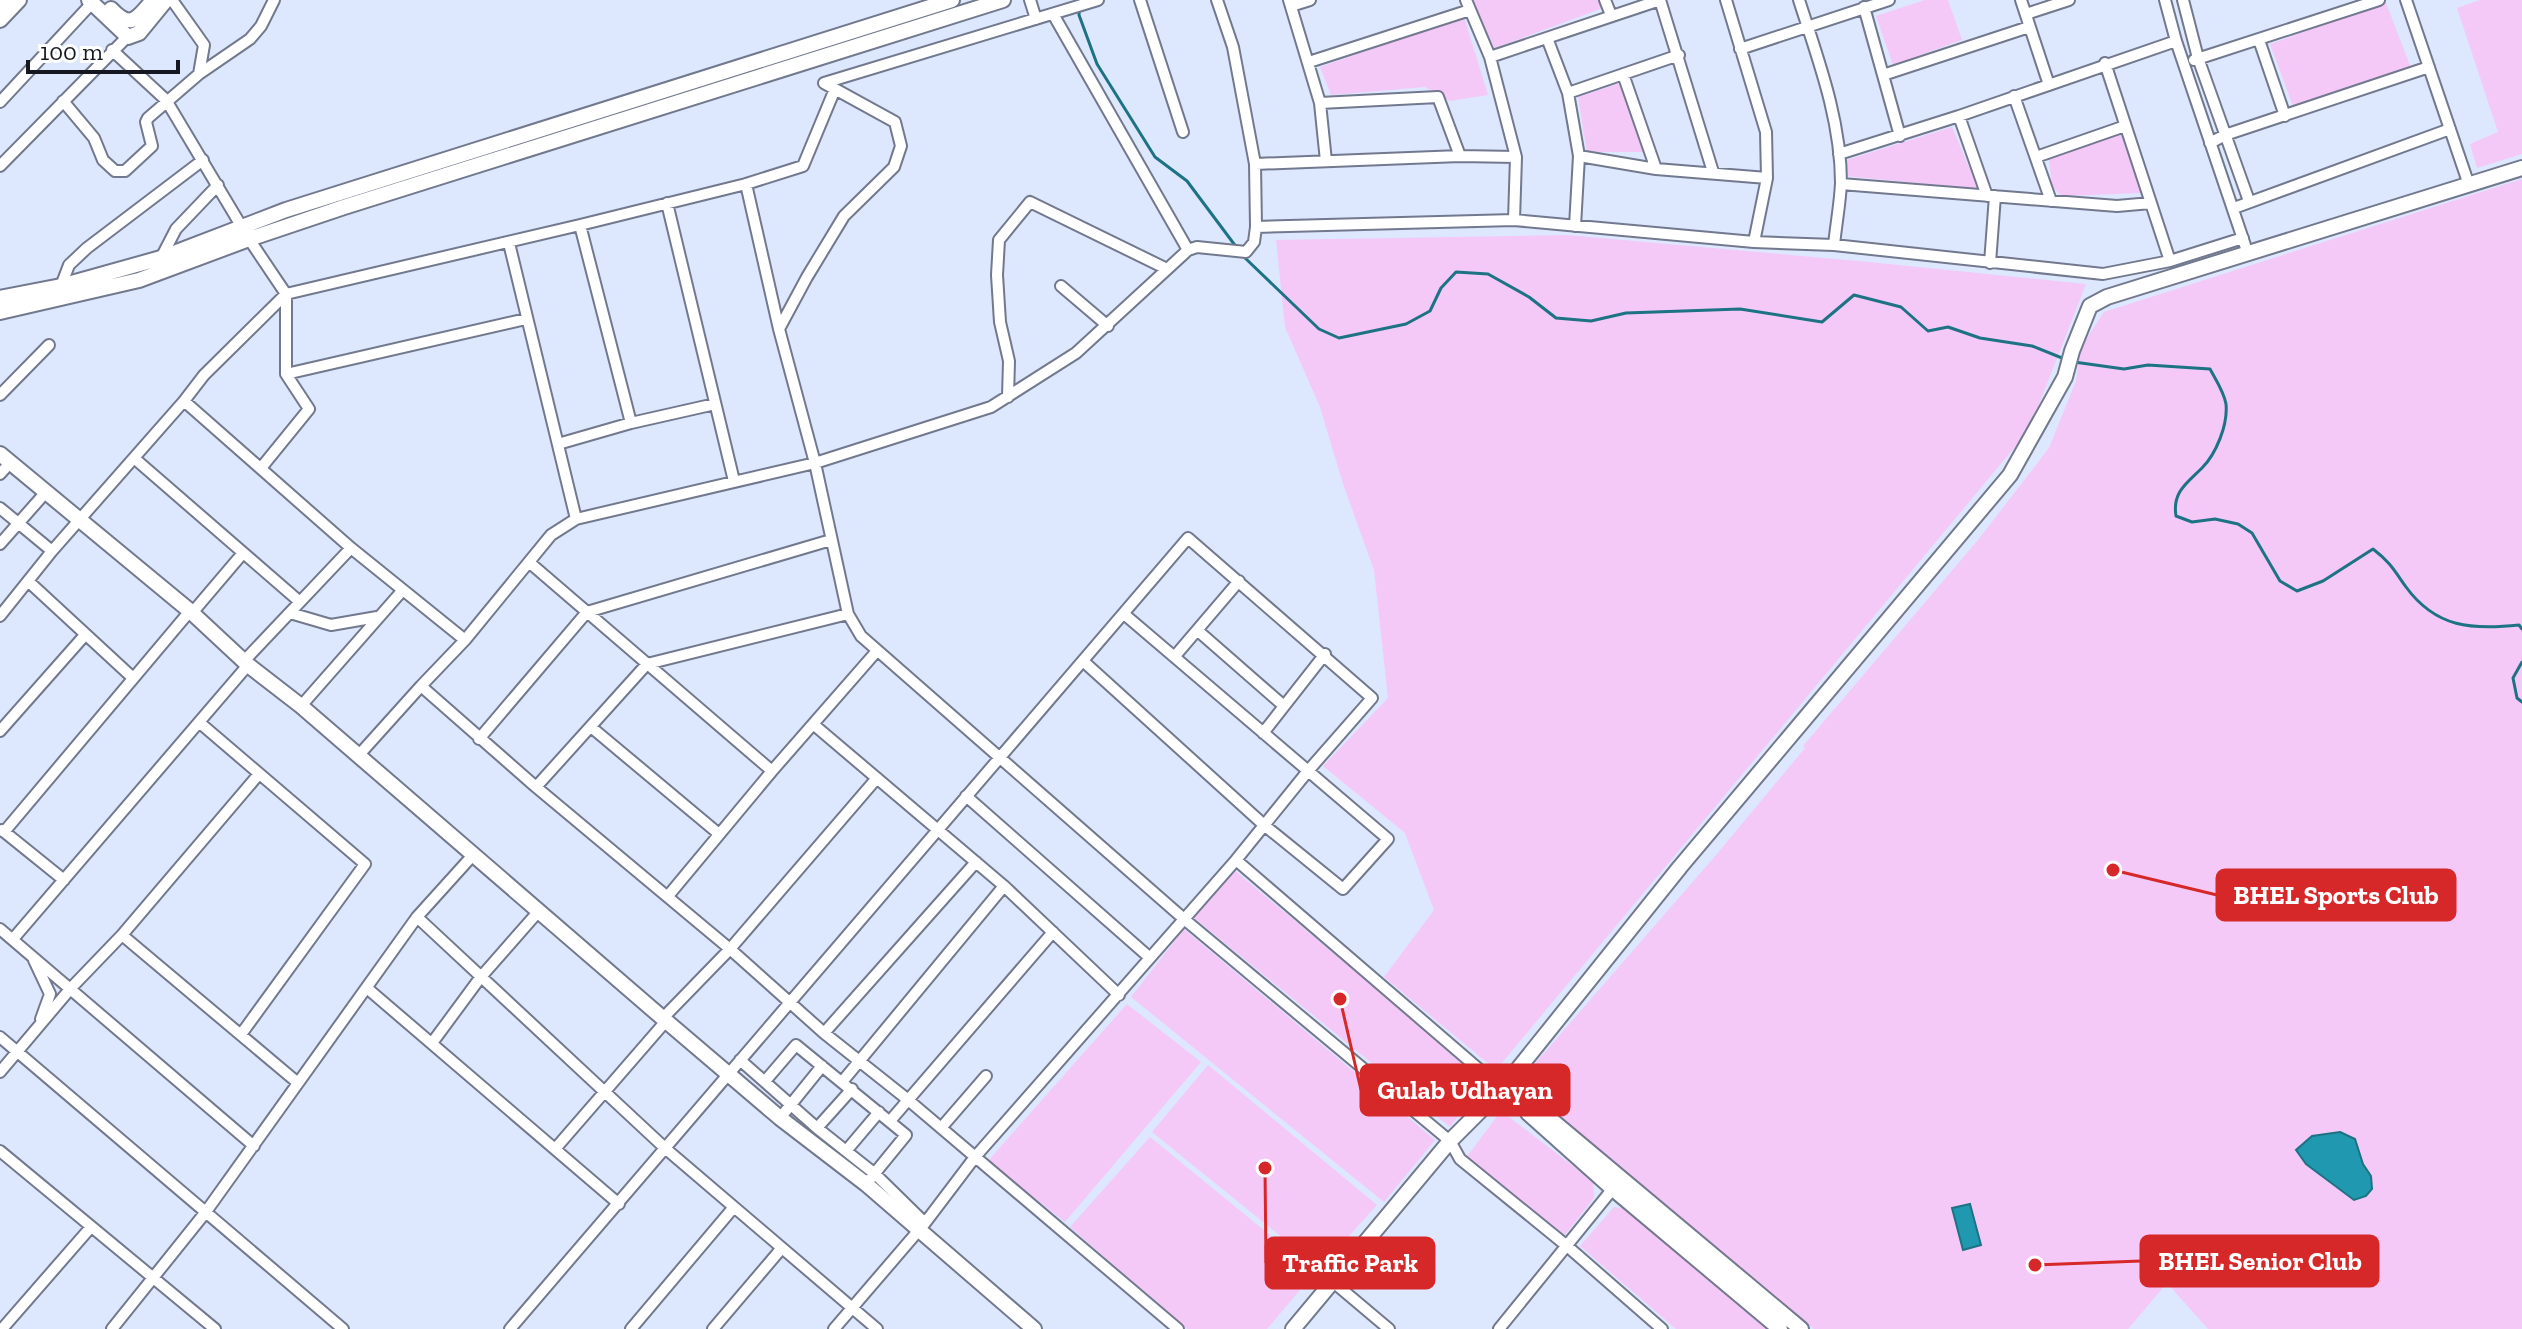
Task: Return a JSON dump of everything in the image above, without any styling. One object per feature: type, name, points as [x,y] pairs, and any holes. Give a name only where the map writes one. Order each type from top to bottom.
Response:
[{"type":"main road","points":[[0,20],[19,0]]},
{"type":"main road","points":[[0,312],[101,291],[245,233],[952,0]]},
{"type":"main road","points":[[490,154],[1003,0]]},
{"type":"main road","points":[[94,1],[124,20],[131,21],[154,1]]},
{"type":"main road","points":[[94,1],[128,37],[139,33],[154,1]]},
{"type":"main road","points":[[1293,1329],[1450,1141],[1504,1086],[1680,867],[2010,475],[2065,377],[2090,306],[2097,301],[2522,168]]},
{"type":"main road","points":[[0,298],[163,265]]},
{"type":"main road","points":[[3,464],[46,492],[191,612],[780,1118],[871,1179],[1034,1329]]},
{"type":"main road","points":[[1504,1086],[1780,1329]]},
{"type":"main road","points":[[1617,1184],[1801,1329]]},
{"type":"street","points":[[172,0],[204,45],[199,74]]},
{"type":"street","points":[[63,101],[97,141],[103,160],[119,173],[125,171],[152,146],[146,122],[166,100],[256,32],[274,0]]},
{"type":"street","points":[[1030,0],[1036,19]]},
{"type":"street","points":[[779,329],[844,216],[894,167],[901,146],[895,122],[824,83],[1097,0]]},
{"type":"street","points":[[1140,0],[1183,132]]},
{"type":"street","points":[[358,756],[465,640],[551,535],[576,519],[815,463],[991,407],[1076,353],[1193,249],[1246,252],[1254,242],[1256,227],[1255,164],[1233,47],[1217,0]]},
{"type":"street","points":[[1310,0],[1290,3],[1320,103],[1326,161]]},
{"type":"street","points":[[1605,0],[1611,15]]},
{"type":"street","points":[[1490,57],[1660,0],[1713,172]]},
{"type":"street","points":[[1726,0],[1766,132],[1767,178],[1754,242]]},
{"type":"street","points":[[1799,0],[1829,95],[1839,154],[1841,184],[1834,245]]},
{"type":"street","points":[[1740,49],[1889,0]]},
{"type":"street","points":[[2021,0],[2049,85]]},
{"type":"street","points":[[2026,14],[2069,0]]},
{"type":"street","points":[[2165,0],[2248,254]]},
{"type":"street","points":[[2183,0],[2198,58],[2249,201]]},
{"type":"street","points":[[2184,63],[2379,0]]},
{"type":"street","points":[[2406,0],[2469,185]]},
{"type":"street","points":[[0,102],[94,1]]},
{"type":"street","points":[[1309,62],[1468,5],[1490,57],[1516,157],[1514,220]]},
{"type":"street","points":[[1864,7],[1900,136]]},
{"type":"street","points":[[1053,14],[1193,249]]},
{"type":"street","points":[[2,160],[128,37],[138,18]]},
{"type":"street","points":[[1883,75],[2029,27]]},
{"type":"street","points":[[1547,38],[1568,93],[1579,156],[1575,226]]},
{"type":"street","points":[[2259,40],[2285,116]]},
{"type":"street","points":[[1839,154],[2176,41]]},
{"type":"street","points":[[112,50],[166,100],[245,233],[286,294],[286,374],[309,409],[261,468]]},
{"type":"street","points":[[1568,93],[1679,55]]},
{"type":"street","points":[[2105,63],[2170,261]]},
{"type":"street","points":[[2210,143],[2225,135],[2429,67]]},
{"type":"street","points":[[1623,74],[1656,169]]},
{"type":"street","points":[[0,616],[204,375],[286,294],[509,243],[746,184],[803,166],[835,89]]},
{"type":"street","points":[[2014,96],[2051,201]]},
{"type":"street","points":[[1320,103],[1438,97],[1460,156]]},
{"type":"street","points":[[1959,116],[1991,196],[1990,263]]},
{"type":"street","points":[[2036,157],[2125,126]]},
{"type":"street","points":[[2234,208],[2450,129]]},
{"type":"street","points":[[1255,164],[1460,156],[1516,157]]},
{"type":"street","points":[[1579,156],[1656,169],[1767,178]]},
{"type":"street","points":[[61,286],[69,265],[87,248],[203,160]]},
{"type":"street","points":[[746,184],[779,329],[815,463],[848,614],[861,636],[1184,919],[1450,1141],[1460,1159],[1662,1329]]},
{"type":"street","points":[[1841,184],[2117,206],[2151,203]]},
{"type":"street","points":[[163,265],[176,229],[218,185]]},
{"type":"street","points":[[1008,397],[1009,361],[1000,322],[998,290],[999,240],[1030,202],[1167,269]]},
{"type":"street","points":[[667,203],[734,481]]},
{"type":"street","points":[[1256,227],[1514,220],[1754,242],[1834,245],[2103,274],[2170,261],[2243,238]]},
{"type":"street","points":[[580,225],[631,423]]},
{"type":"street","points":[[509,243],[576,519]]},
{"type":"street","points":[[1061,286],[1108,326]]},
{"type":"street","points":[[286,374],[526,319]]},
{"type":"street","points":[[0,395],[49,345]]},
{"type":"street","points":[[184,401],[351,548],[465,640]]},
{"type":"street","points":[[558,444],[715,404]]},
{"type":"street","points":[[134,458],[300,602]]},
{"type":"street","points":[[0,544],[46,492]]},
{"type":"street","points":[[0,508],[52,551]]},
{"type":"street","points":[[510,1329],[1188,538],[1372,698],[1236,860],[975,1157],[922,1227],[834,1329]]},
{"type":"street","points":[[479,739],[587,612],[831,540]]},
{"type":"street","points":[[13,939],[200,723],[246,662],[351,548]]},
{"type":"street","points":[[64,880],[2,830],[243,553]]},
{"type":"street","points":[[530,563],[772,771]]},
{"type":"street","points":[[28,581],[133,678]]},
{"type":"street","points":[[1175,656],[1239,581]]},
{"type":"street","points":[[301,706],[402,591]]},
{"type":"street","points":[[290,613],[331,625],[377,617]]},
{"type":"street","points":[[536,787],[647,664],[848,614]]},
{"type":"street","points":[[1083,661],[1264,825],[1343,889],[1388,839],[1124,614]]},
{"type":"street","points":[[1197,630],[1284,706]]},
{"type":"street","points":[[2,724],[85,635]]},
{"type":"street","points":[[668,896],[876,652]]},
{"type":"street","points":[[1263,733],[1325,654]]},
{"type":"street","points":[[421,686],[824,1033],[907,1099],[1178,1329]]},
{"type":"street","points":[[200,723],[365,864],[242,1033]]},
{"type":"street","points":[[813,724],[1004,886],[1119,995]]},
{"type":"street","points":[[591,727],[719,834]]},
{"type":"street","points":[[0,1072],[259,774]]},
{"type":"street","points":[[555,1149],[877,778]]},
{"type":"street","points":[[966,796],[1149,957]]},
{"type":"street","points":[[112,1329],[205,1213],[417,917],[473,855]]},
{"type":"street","points":[[1236,860],[1504,1086]]},
{"type":"street","points":[[824,1033],[976,862]]},
{"type":"street","points":[[817,1128],[860,1060],[1004,886]]},
{"type":"street","points":[[432,1043],[480,978],[538,912]]},
{"type":"street","points":[[417,917],[666,1149],[877,1329]]},
{"type":"street","points":[[0,929],[254,1146]]},
{"type":"street","points":[[890,1121],[1053,932]]},
{"type":"street","points":[[122,935],[298,1083]]},
{"type":"street","points":[[33,957],[50,994],[38,1029]]},
{"type":"street","points":[[368,989],[619,1204]]},
{"type":"street","points":[[0,1037],[343,1329]]},
{"type":"street","points":[[740,1060],[846,1151],[871,1179],[906,1135],[796,1045],[766,1080]]},
{"type":"street","points":[[780,1118],[822,1066]]},
{"type":"street","points":[[941,1128],[986,1076]]},
{"type":"street","points":[[846,1151],[879,1112]]},
{"type":"street","points":[[0,1151],[215,1329]]},
{"type":"street","points":[[1499,1329],[1617,1184]]},
{"type":"street","points":[[631,1329],[734,1207]]},
{"type":"street","points":[[2,1329],[91,1227]]},
{"type":"street","points":[[713,1329],[781,1249]]},
{"type":"street","points":[[1332,1281],[1389,1329]]},
{"type":"shaded area","points":[[1473,0],[1600,0],[1603,8],[1492,49]]},
{"type":"shaded area","points":[[1925,0],[1948,0],[1962,40],[1893,65],[1876,16]]},
{"type":"shaded area","points":[[2480,0],[2522,0],[2522,154],[2477,168],[2470,144],[2498,132],[2457,8]]},
{"type":"shaded area","points":[[2386,3],[2411,68],[2293,106],[2270,44]]},
{"type":"shaded area","points":[[1464,17],[1488,95],[1450,101],[1425,87],[1331,95],[1320,67]]},
{"type":"shaded area","points":[[1620,83],[1643,151],[1646,152],[1587,152],[1578,97]]},
{"type":"shaded area","points":[[1952,127],[1978,189],[1845,176],[1847,160]]},
{"type":"shaded area","points":[[2121,134],[2141,193],[2062,196],[2052,187],[2049,159]]},
{"type":"shaded area","points":[[2522,179],[2522,1329],[2208,1329],[2167,1283],[2128,1329],[1814,1329],[1523,1088],[1532,1067],[1716,855],[1805,748],[1803,746],[1978,540],[2049,448],[2076,381],[2081,347],[2104,312]]},
{"type":"shaded area","points":[[1567,235],[2086,284],[2029,430],[1496,1070],[1384,977],[1434,910],[1405,833],[1323,766],[1388,698],[1374,570],[1320,407],[1285,327],[1276,240]]},
{"type":"shaded area","points":[[1234,870],[1485,1080],[1450,1127],[1193,917]]},
{"type":"shaded area","points":[[1184,929],[1435,1140],[1384,1202],[1131,997]]},
{"type":"shaded area","points":[[1127,1004],[1201,1062],[1065,1222],[988,1161]]},
{"type":"shaded area","points":[[1208,1065],[1377,1205],[1320,1268],[1152,1132]]},
{"type":"shaded area","points":[[1501,1111],[1593,1181],[1594,1198],[1565,1235],[1466,1158]]},
{"type":"shaded area","points":[[1150,1137],[1315,1272],[1267,1329],[1187,1329],[1070,1227]]},
{"type":"shaded area","points":[[1614,1207],[1627,1209],[1771,1329],[1676,1329],[1580,1246]]},
{"type":"water","points":[[2340,1132],[2355,1139],[2363,1164],[2371,1176],[2372,1189],[2366,1196],[2354,1200],[2306,1164],[2296,1150],[2312,1136]]},
{"type":"water","points":[[1970,1204],[1981,1245],[1963,1250],[1952,1208]]},
{"type":"waterway","points":[[1080,0],[1079,15],[1097,64],[1155,157],[1187,181],[1237,248]]},
{"type":"waterway","points":[[1244,257],[1319,329],[1339,338],[1406,324],[1430,311],[1441,288],[1456,272],[1488,274],[1529,297],[1556,318],[1591,321],[1626,313],[1740,309],[1822,322],[1854,295],[1901,307],[1928,331],[1948,327],[1980,338],[2032,346],[2067,360]]},
{"type":"waterway","points":[[2074,362],[2124,369],[2148,365],[2210,369],[2225,400],[2225,421],[2212,455],[2179,494],[2176,516],[2192,522],[2215,519],[2238,524],[2252,533],[2280,581],[2297,591],[2323,581],[2373,549],[2388,562],[2418,601],[2443,618],[2471,626],[2519,625],[2522,629]]},
{"type":"waterway","points":[[2522,662],[2513,678],[2517,698],[2522,702]]},
{"type":"place","name":"BHEL Sports Club","points":[[2113,870]]},
{"type":"place","name":"Gulab Udhayan","points":[[1340,999]]},
{"type":"place","name":"Traffic Park","points":[[1265,1168]]},
{"type":"place","name":"BHEL Senior Club","points":[[2035,1265]]}]
